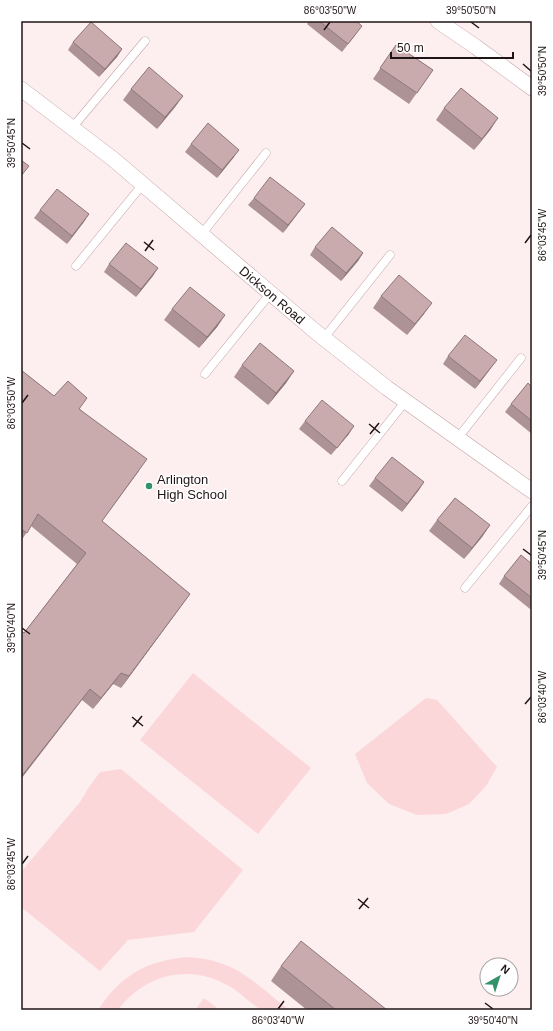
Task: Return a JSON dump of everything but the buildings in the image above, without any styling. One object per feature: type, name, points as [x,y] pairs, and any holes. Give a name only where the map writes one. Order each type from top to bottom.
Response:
[{"type":"street","points":[[438,21],[532,88]]},
{"type":"street","name":"Dickson Road","points":[[21,89],[143,184],[270,294],[405,402],[532,491]]},
{"type":"lane","points":[[72,128],[146,41]]},
{"type":"lane","points":[[201,235],[266,153]]},
{"type":"lane","points":[[76,266],[143,184]]},
{"type":"lane","points":[[324,338],[390,255]]},
{"type":"lane","points":[[204,374],[270,294]]},
{"type":"lane","points":[[457,438],[521,358]]},
{"type":"lane","points":[[342,481],[405,402]]},
{"type":"lane","points":[[465,588],[532,506]]},
{"type":"shaded area","points":[[193,673],[311,768],[258,834],[140,740]]},
{"type":"shaded area","points":[[426,698],[437,700],[497,767],[486,786],[469,804],[446,814],[417,815],[389,804],[367,783],[355,754]]},
{"type":"shaded area","points":[[121,769],[243,870],[194,932],[128,940],[100,971],[21,907],[21,872],[80,802],[100,772]]},
{"type":"shaded area","points":[[189,957],[212,961],[239,971],[289,1010],[263,1010],[229,986],[214,979],[199,975],[184,974],[169,976],[141,988],[118,1010],[98,1010],[116,987],[136,972],[160,962]]},
{"type":"shaded area","points":[[204,998],[220,1010],[195,1010]]},
{"type":"place","name":"Arlington High School","points":[[149,486]]}]
